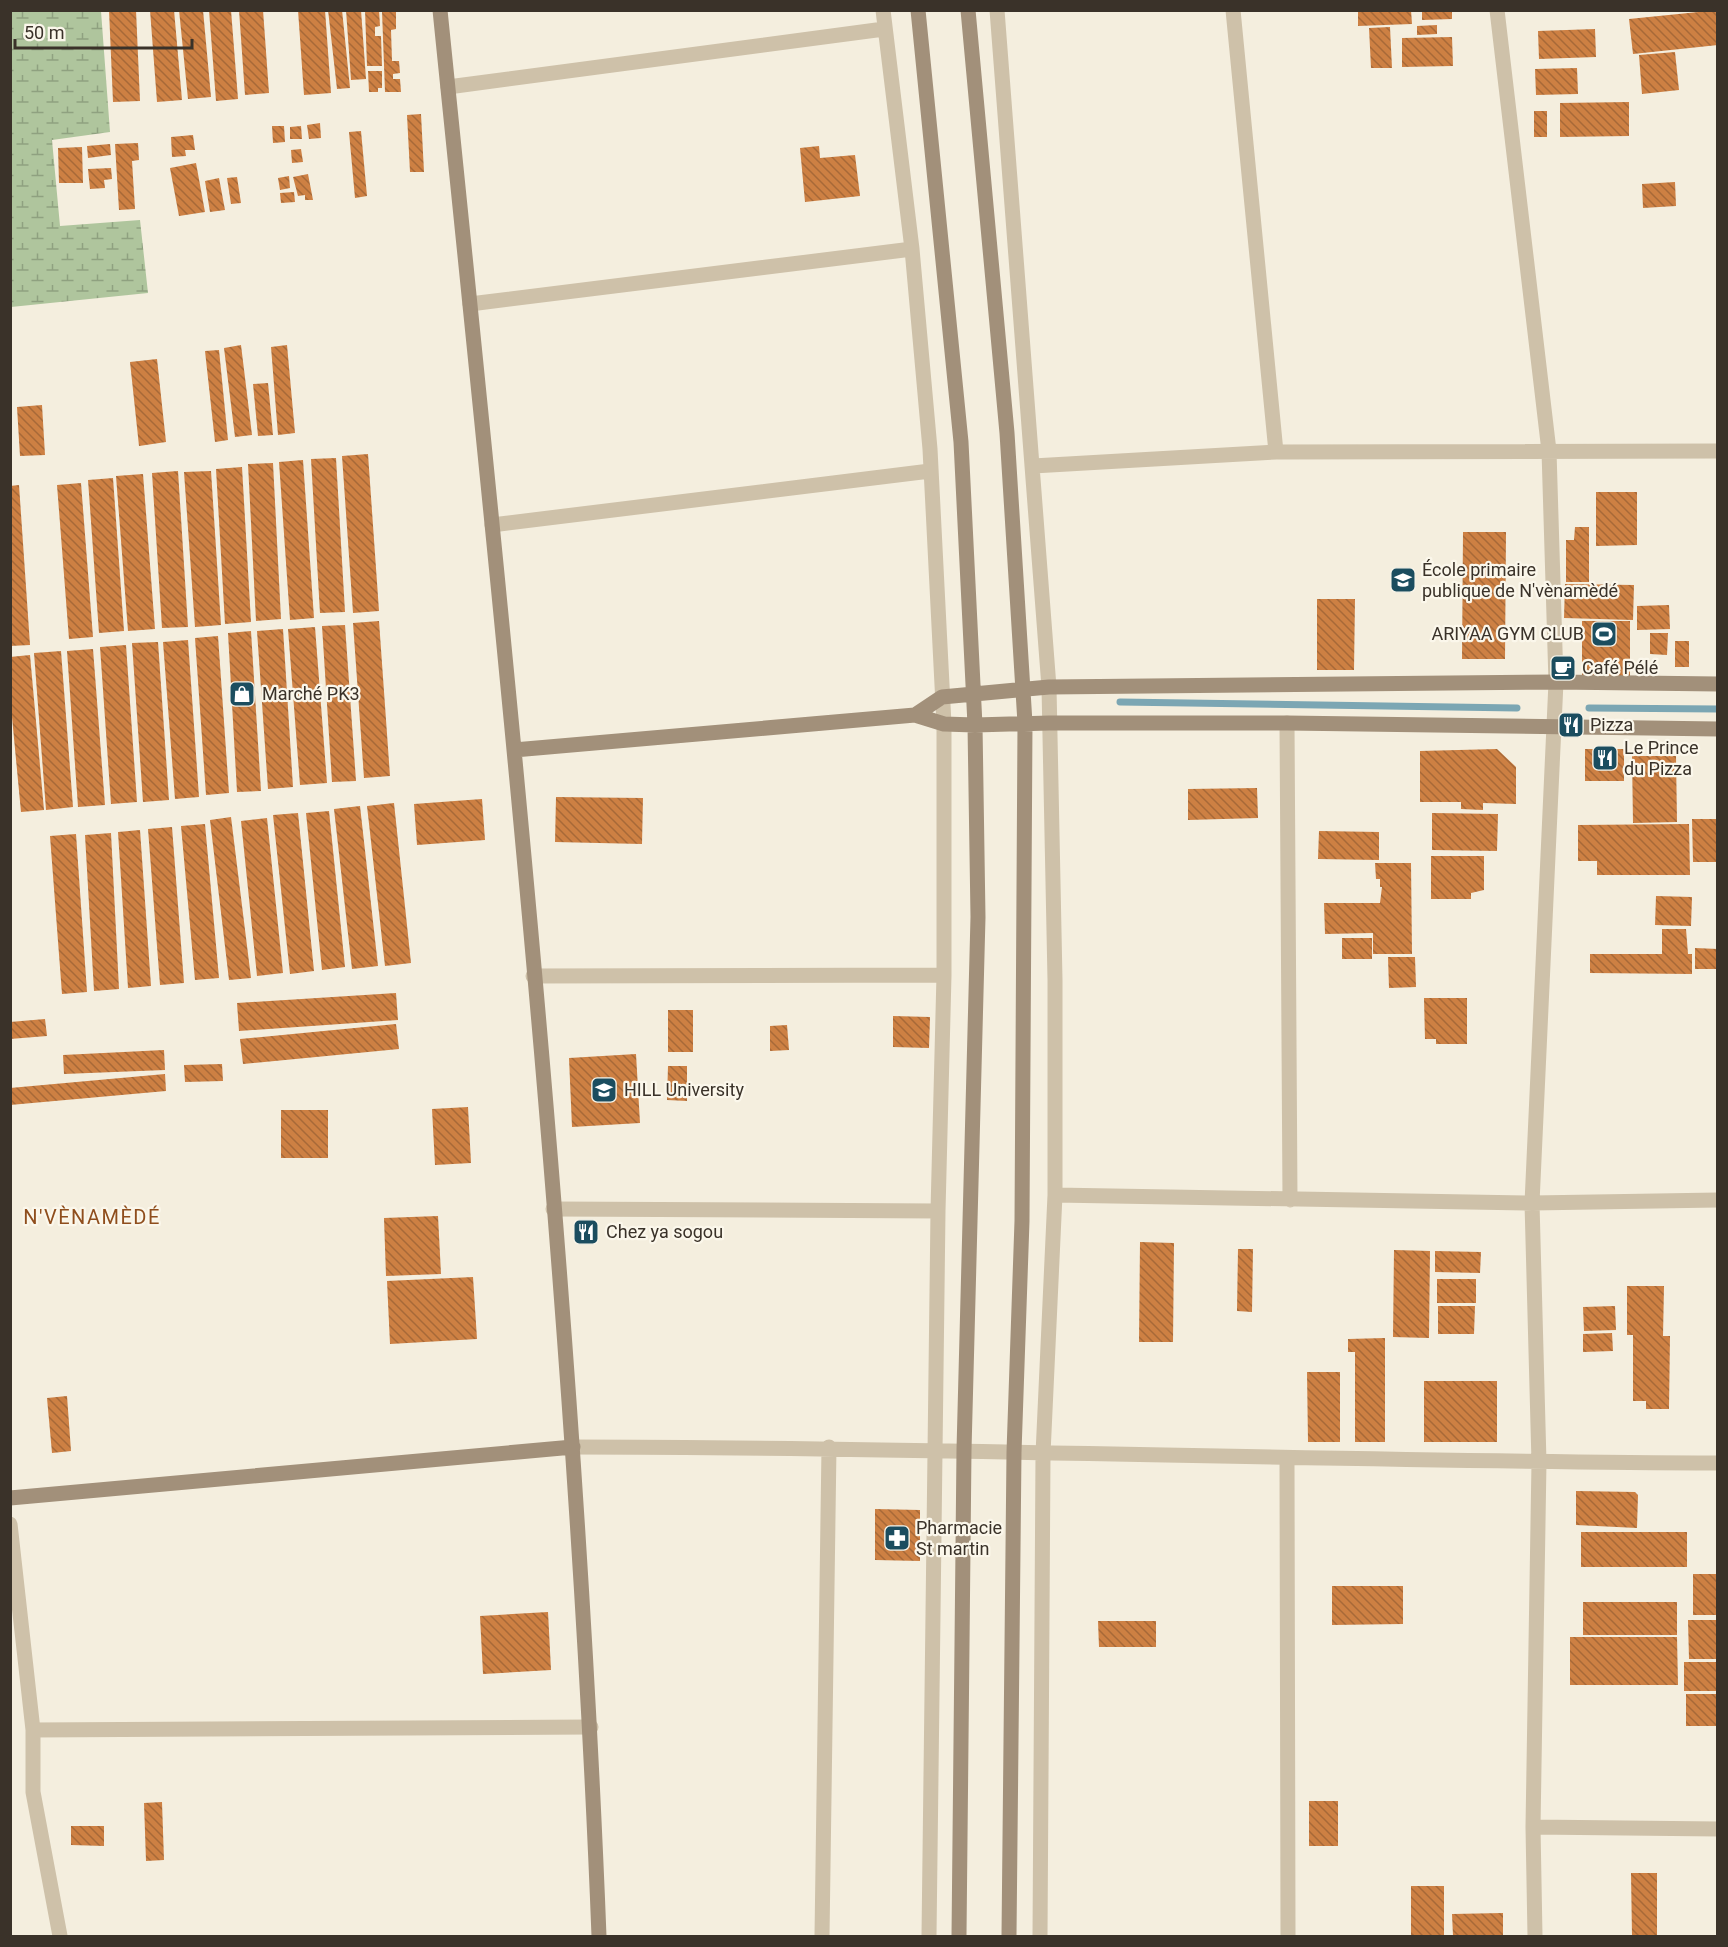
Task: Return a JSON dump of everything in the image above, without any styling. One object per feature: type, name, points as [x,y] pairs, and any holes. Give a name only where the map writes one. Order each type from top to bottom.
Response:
[{"type":"street","points":[[440,10],[514,750],[573,1447],[591,1727],[599,1936]]},
{"type":"street","points":[[883,10],[912,249],[930,471],[944,724],[944,975],[938,1211],[929,1936]]},
{"type":"street","points":[[918,10],[961,442],[975,725],[978,917],[964,1450],[959,1936]]},
{"type":"street","points":[[968,10],[1007,433],[1025,723],[1022,1221],[1014,1452],[1009,1936]]},
{"type":"street","points":[[997,10],[1048,687],[1055,980],[1055,1195],[1043,1454],[1040,1936]]},
{"type":"street","points":[[1233,10],[1276,452]]},
{"type":"street","points":[[1497,10],[1549,451],[1556,682],[1532,1203],[1539,1462],[1533,1827],[1534,1936]]},
{"type":"street","points":[[448,87],[884,29]]},
{"type":"street","points":[[470,304],[912,249]]},
{"type":"street","points":[[1033,466],[1276,452],[1718,451]]},
{"type":"street","points":[[492,525],[930,471]]},
{"type":"street","points":[[915,715],[942,697],[1048,687],[1556,682],[1718,684]]},
{"type":"street","points":[[514,750],[915,715],[944,724],[975,725],[1287,723],[1718,729]]},
{"type":"street","points":[[1287,723],[1290,1200]]},
{"type":"street","points":[[533,976],[944,975]]},
{"type":"street","points":[[1055,1195],[1532,1203],[1718,1200]]},
{"type":"street","points":[[553,1209],[938,1211]]},
{"type":"street","points":[[10,1498],[573,1447],[829,1447],[1287,1459],[1718,1463]]},
{"type":"street","points":[[822,1936],[829,1447]]},
{"type":"street","points":[[1287,1459],[1288,1936]]},
{"type":"street","points":[[10,1524],[33,1730],[33,1792],[60,1936]]},
{"type":"street","points":[[33,1730],[591,1727]]},
{"type":"street","points":[[1533,1827],[1718,1829]]},
{"type":"green space","points":[[11,10],[101,11],[110,132],[52,140],[60,226],[140,220],[148,293],[11,307]]},
{"type":"building","points":[[109,10],[136,10],[140,101],[113,102]]},
{"type":"building","points":[[150,10],[174,10],[182,100],[157,102]]},
{"type":"building","points":[[179,10],[203,10],[211,97],[188,99]]},
{"type":"building","points":[[209,10],[231,10],[238,99],[216,101]]},
{"type":"building","points":[[239,10],[263,10],[269,93],[245,95]]},
{"type":"building","points":[[298,10],[325,10],[331,93],[304,95]]},
{"type":"building","points":[[328,10],[342,10],[350,88],[337,89]]},
{"type":"building","points":[[346,10],[361,10],[366,79],[351,80]]},
{"type":"building","points":[[365,10],[379,10],[380,26],[375,27],[375,36],[381,36],[382,66],[367,66]]},
{"type":"building","points":[[1358,10],[1411,10],[1412,24],[1358,26]]},
{"type":"building","points":[[1422,10],[1452,10],[1452,19],[1422,20]]},
{"type":"building","points":[[1718,10],[1718,45],[1633,54],[1629,19]]},
{"type":"building","points":[[382,11],[396,11],[396,29],[391,30],[392,61],[399,61],[400,73],[393,74],[393,79],[400,79],[401,92],[385,92]]},
{"type":"building","points":[[1437,25],[1437,34],[1417,35],[1417,26]]},
{"type":"building","points":[[1390,27],[1392,68],[1371,68],[1369,28]]},
{"type":"building","points":[[1595,29],[1596,57],[1539,59],[1538,31]]},
{"type":"building","points":[[1452,37],[1453,66],[1402,67],[1402,38]]},
{"type":"building","points":[[1675,52],[1679,90],[1642,94],[1639,55]]},
{"type":"building","points":[[1577,68],[1578,94],[1536,95],[1535,69]]},
{"type":"building","points":[[368,71],[382,71],[382,88],[378,88],[378,92],[369,92]]},
{"type":"building","points":[[1629,102],[1629,136],[1560,137],[1560,103]]},
{"type":"building","points":[[1534,111],[1547,111],[1547,137],[1534,137]]},
{"type":"building","points":[[421,114],[424,172],[410,172],[407,115]]},
{"type":"building","points":[[320,123],[321,138],[309,139],[307,125]]},
{"type":"building","points":[[272,126],[284,126],[285,142],[273,143]]},
{"type":"building","points":[[301,126],[302,139],[290,139],[290,127]]},
{"type":"building","points":[[361,131],[367,196],[355,198],[349,132]]},
{"type":"building","points":[[193,135],[195,150],[185,150],[186,156],[172,157],[171,137]]},
{"type":"building","points":[[138,143],[139,160],[132,161],[135,209],[119,210],[115,144]]},
{"type":"building","points":[[110,144],[111,155],[88,158],[87,146]]},
{"type":"building","points":[[819,146],[820,158],[855,155],[860,196],[805,202],[800,148]]},
{"type":"building","points":[[82,147],[83,183],[59,183],[58,148]]},
{"type":"building","points":[[301,149],[303,162],[292,163],[291,150]]},
{"type":"building","points":[[196,163],[205,212],[179,216],[170,168]]},
{"type":"building","points":[[111,168],[112,179],[104,180],[105,188],[90,189],[88,169]]},
{"type":"building","points":[[308,174],[313,200],[305,200],[305,195],[298,196],[293,177]]},
{"type":"building","points":[[289,176],[290,188],[280,190],[278,178]]},
{"type":"building","points":[[237,177],[241,203],[231,204],[227,178]]},
{"type":"building","points":[[219,178],[225,210],[210,212],[205,181]]},
{"type":"building","points":[[1675,182],[1676,206],[1643,208],[1642,184]]},
{"type":"building","points":[[294,192],[295,202],[281,203],[280,193]]},
{"type":"building","points":[[241,345],[252,435],[235,437],[224,348]]},
{"type":"building","points":[[287,345],[295,433],[278,435],[271,347]]},
{"type":"building","points":[[219,350],[228,440],[215,442],[205,351]]},
{"type":"building","points":[[157,359],[166,442],[139,446],[130,362]]},
{"type":"building","points":[[268,383],[273,435],[258,436],[253,384]]},
{"type":"building","points":[[42,405],[45,455],[20,456],[17,407]]},
{"type":"building","points":[[368,454],[379,611],[353,613],[342,456]]},
{"type":"building","points":[[336,458],[345,612],[320,613],[311,459]]},
{"type":"building","points":[[303,460],[314,618],[290,620],[279,462]]},
{"type":"building","points":[[273,463],[281,619],[256,621],[248,464]]},
{"type":"building","points":[[242,467],[251,622],[225,624],[216,469]]},
{"type":"building","points":[[178,471],[188,627],[162,628],[152,473]]},
{"type":"building","points":[[211,471],[221,625],[195,627],[184,472]]},
{"type":"building","points":[[143,474],[155,629],[128,631],[116,476]]},
{"type":"building","points":[[113,478],[124,631],[99,633],[88,480]]},
{"type":"building","points":[[81,483],[93,637],[69,639],[57,485]]},
{"type":"building","points":[[19,485],[30,645],[10,646],[10,486]]},
{"type":"building","points":[[1596,492],[1637,492],[1637,545],[1596,546]]},
{"type":"building","points":[[1575,527],[1589,527],[1589,582],[1566,582],[1566,540],[1574,540]]},
{"type":"building","points":[[1463,532],[1506,532],[1505,659],[1462,659]]},
{"type":"building","points":[[1565,584],[1634,585],[1633,620],[1564,618]]},
{"type":"building","points":[[1317,599],[1355,599],[1354,670],[1317,670]]},
{"type":"building","points":[[1669,605],[1670,629],[1637,630],[1637,606]]},
{"type":"building","points":[[379,621],[390,776],[364,778],[353,623]]},
{"type":"building","points":[[1582,621],[1630,621],[1630,682],[1582,682]]},
{"type":"building","points":[[345,625],[356,781],[332,782],[322,626]]},
{"type":"building","points":[[315,627],[327,783],[300,785],[288,629]]},
{"type":"building","points":[[283,629],[293,787],[268,789],[257,631]]},
{"type":"building","points":[[251,631],[261,791],[237,792],[228,633]]},
{"type":"building","points":[[1650,633],[1668,633],[1667,655],[1650,654]]},
{"type":"building","points":[[218,636],[229,793],[206,795],[195,638]]},
{"type":"building","points":[[188,640],[199,797],[175,799],[163,642]]},
{"type":"building","points":[[1675,641],[1689,641],[1689,667],[1675,667]]},
{"type":"building","points":[[158,642],[169,800],[143,802],[132,643]]},
{"type":"building","points":[[126,645],[137,802],[111,804],[100,647]]},
{"type":"building","points":[[93,649],[105,805],[78,807],[67,651]]},
{"type":"building","points":[[61,651],[73,807],[46,810],[34,653]]},
{"type":"building","points":[[30,655],[44,810],[21,812],[10,696],[10,657]]},
{"type":"building","points":[[1497,749],[1516,767],[1516,804],[1483,803],[1483,810],[1461,809],[1461,802],[1420,802],[1420,751]]},
{"type":"building","points":[[1585,749],[1624,749],[1624,781],[1585,781]]},
{"type":"building","points":[[1632,756],[1676,756],[1677,822],[1633,823]]},
{"type":"building","points":[[1257,788],[1258,818],[1188,820],[1188,789]]},
{"type":"building","points":[[556,797],[643,798],[642,844],[555,842]]},
{"type":"building","points":[[482,799],[485,840],[417,845],[414,804]]},
{"type":"building","points":[[394,803],[411,963],[385,966],[367,806]]},
{"type":"building","points":[[360,806],[378,966],[352,969],[334,809]]},
{"type":"building","points":[[329,811],[345,967],[322,970],[306,813]]},
{"type":"building","points":[[298,813],[314,971],[290,974],[273,815]]},
{"type":"building","points":[[1432,813],[1498,814],[1497,851],[1432,850]]},
{"type":"building","points":[[231,817],[251,978],[229,980],[210,820]]},
{"type":"building","points":[[267,818],[283,973],[257,976],[241,821]]},
{"type":"building","points":[[1692,819],[1718,819],[1718,862],[1693,862]]},
{"type":"building","points":[[205,824],[219,978],[195,980],[181,826]]},
{"type":"building","points":[[1689,824],[1690,875],[1597,875],[1597,861],[1578,861],[1578,825]]},
{"type":"building","points":[[172,827],[184,983],[160,985],[148,829]]},
{"type":"building","points":[[140,830],[151,986],[128,988],[118,832]]},
{"type":"building","points":[[1319,831],[1379,832],[1379,860],[1318,859]]},
{"type":"building","points":[[111,833],[119,989],[94,991],[85,835]]},
{"type":"building","points":[[76,834],[87,992],[62,994],[50,836]]},
{"type":"building","points":[[1431,856],[1484,856],[1484,890],[1471,893],[1471,899],[1431,899]]},
{"type":"building","points":[[1375,863],[1411,863],[1412,954],[1373,954],[1373,933],[1325,934],[1324,903],[1380,903],[1382,887],[1380,887],[1380,879],[1376,879]]},
{"type":"building","points":[[1656,896],[1692,897],[1691,926],[1655,925]]},
{"type":"building","points":[[1662,929],[1686,929],[1688,954],[1692,954],[1692,974],[1590,973],[1590,954],[1662,954]]},
{"type":"building","points":[[1342,938],[1372,938],[1372,959],[1342,959]]},
{"type":"building","points":[[1695,948],[1718,949],[1718,969],[1695,969]]},
{"type":"building","points":[[1388,957],[1415,957],[1416,987],[1389,988]]},
{"type":"building","points":[[396,993],[398,1020],[239,1031],[237,1003]]},
{"type":"building","points":[[1424,998],[1467,998],[1467,1044],[1436,1044],[1436,1039],[1425,1039]]},
{"type":"building","points":[[668,1010],[693,1010],[693,1052],[668,1052]]},
{"type":"building","points":[[893,1016],[930,1017],[929,1048],[893,1047]]},
{"type":"building","points":[[45,1019],[47,1036],[10,1039],[10,1022]]},
{"type":"building","points":[[396,1024],[399,1049],[243,1064],[240,1039]]},
{"type":"building","points":[[787,1025],[789,1050],[770,1051],[770,1026]]},
{"type":"building","points":[[164,1050],[165,1070],[64,1074],[63,1055]]},
{"type":"building","name":"HILL University","points":[[636,1054],[640,1123],[572,1127],[569,1058]]},
{"type":"building","points":[[222,1064],[223,1081],[185,1082],[184,1065]]},
{"type":"building","points":[[668,1066],[687,1066],[687,1101],[667,1100]]},
{"type":"building","points":[[165,1074],[166,1091],[10,1105],[10,1088]]},
{"type":"building","points":[[468,1107],[471,1163],[435,1165],[432,1109]]},
{"type":"building","points":[[281,1110],[328,1110],[328,1158],[281,1158]]},
{"type":"building","points":[[438,1216],[441,1274],[386,1276],[384,1218]]},
{"type":"building","points":[[1140,1242],[1174,1243],[1173,1342],[1139,1342]]},
{"type":"building","points":[[1238,1249],[1253,1249],[1252,1312],[1237,1311]]},
{"type":"building","points":[[1394,1250],[1430,1251],[1429,1338],[1393,1337]]},
{"type":"building","points":[[1435,1251],[1481,1252],[1480,1273],[1435,1272]]},
{"type":"building","points":[[473,1277],[477,1339],[390,1344],[387,1281]]},
{"type":"building","points":[[1437,1279],[1476,1279],[1476,1303],[1437,1303]]},
{"type":"building","points":[[1627,1286],[1664,1286],[1663,1336],[1670,1336],[1669,1409],[1646,1409],[1646,1401],[1633,1401],[1633,1335],[1627,1335]]},
{"type":"building","points":[[1438,1306],[1475,1306],[1474,1334],[1438,1334]]},
{"type":"building","points":[[1615,1306],[1616,1330],[1584,1331],[1583,1307]]},
{"type":"building","points":[[1612,1333],[1613,1351],[1583,1352],[1583,1334]]},
{"type":"building","points":[[1385,1338],[1385,1442],[1355,1442],[1355,1352],[1348,1352],[1348,1339]]},
{"type":"building","points":[[1307,1372],[1340,1372],[1340,1442],[1308,1442]]},
{"type":"building","points":[[1424,1381],[1497,1381],[1497,1442],[1424,1442]]},
{"type":"building","points":[[67,1396],[71,1451],[52,1453],[47,1398]]},
{"type":"building","points":[[1576,1491],[1635,1492],[1638,1495],[1637,1528],[1576,1525]]},
{"type":"building","points":[[875,1509],[920,1510],[920,1561],[875,1560]]},
{"type":"building","points":[[1581,1532],[1687,1532],[1687,1567],[1581,1567]]},
{"type":"building","points":[[1693,1574],[1718,1574],[1718,1615],[1693,1615]]},
{"type":"building","points":[[1332,1586],[1403,1586],[1403,1624],[1332,1625]]},
{"type":"building","points":[[1583,1602],[1677,1602],[1677,1635],[1583,1635]]},
{"type":"building","points":[[548,1612],[551,1670],[483,1674],[480,1616]]},
{"type":"building","points":[[1688,1620],[1718,1620],[1718,1659],[1689,1659]]},
{"type":"building","points":[[1098,1621],[1156,1621],[1156,1647],[1099,1647]]},
{"type":"building","points":[[1570,1637],[1677,1637],[1678,1685],[1570,1685]]},
{"type":"building","points":[[1684,1662],[1718,1662],[1718,1691],[1684,1691]]},
{"type":"building","points":[[1686,1694],[1718,1694],[1718,1726],[1686,1726]]},
{"type":"building","points":[[1309,1801],[1338,1801],[1338,1846],[1309,1846]]},
{"type":"building","points":[[162,1802],[164,1860],[146,1861],[144,1803]]},
{"type":"building","points":[[71,1826],[104,1826],[104,1846],[71,1845]]},
{"type":"building","points":[[1631,1873],[1657,1873],[1657,1936],[1632,1936]]},
{"type":"building","points":[[1411,1886],[1444,1886],[1444,1936],[1411,1936]]},
{"type":"building","points":[[1503,1913],[1503,1936],[1453,1936],[1452,1914]]},
{"type":"waterway","points":[[1120,702],[1517,708]]},
{"type":"waterway","points":[[1589,708],[1718,709]]},
{"type":"place","name":"École primaire publique de N'vènamèdé","points":[[1403,580]]},
{"type":"place","name":"ARIYAA GYM CLUB","points":[[1604,634]]},
{"type":"place","name":"Café Pélé","points":[[1563,668]]},
{"type":"place","name":"Marché PK3","points":[[242,694]]},
{"type":"place","name":"Pizza","points":[[1571,725]]},
{"type":"place","name":"Le Prince du Pizza","points":[[1605,758]]},
{"type":"place","name":"HILL University","points":[[604,1090]]},
{"type":"place","name":"Chez ya sogou","points":[[586,1232]]},
{"type":"place","name":"Pharmacie St martin","points":[[897,1538]]},
{"type":"district","name":"N'VÈNAMÈDÉ","points":[[92,1217]]}]
